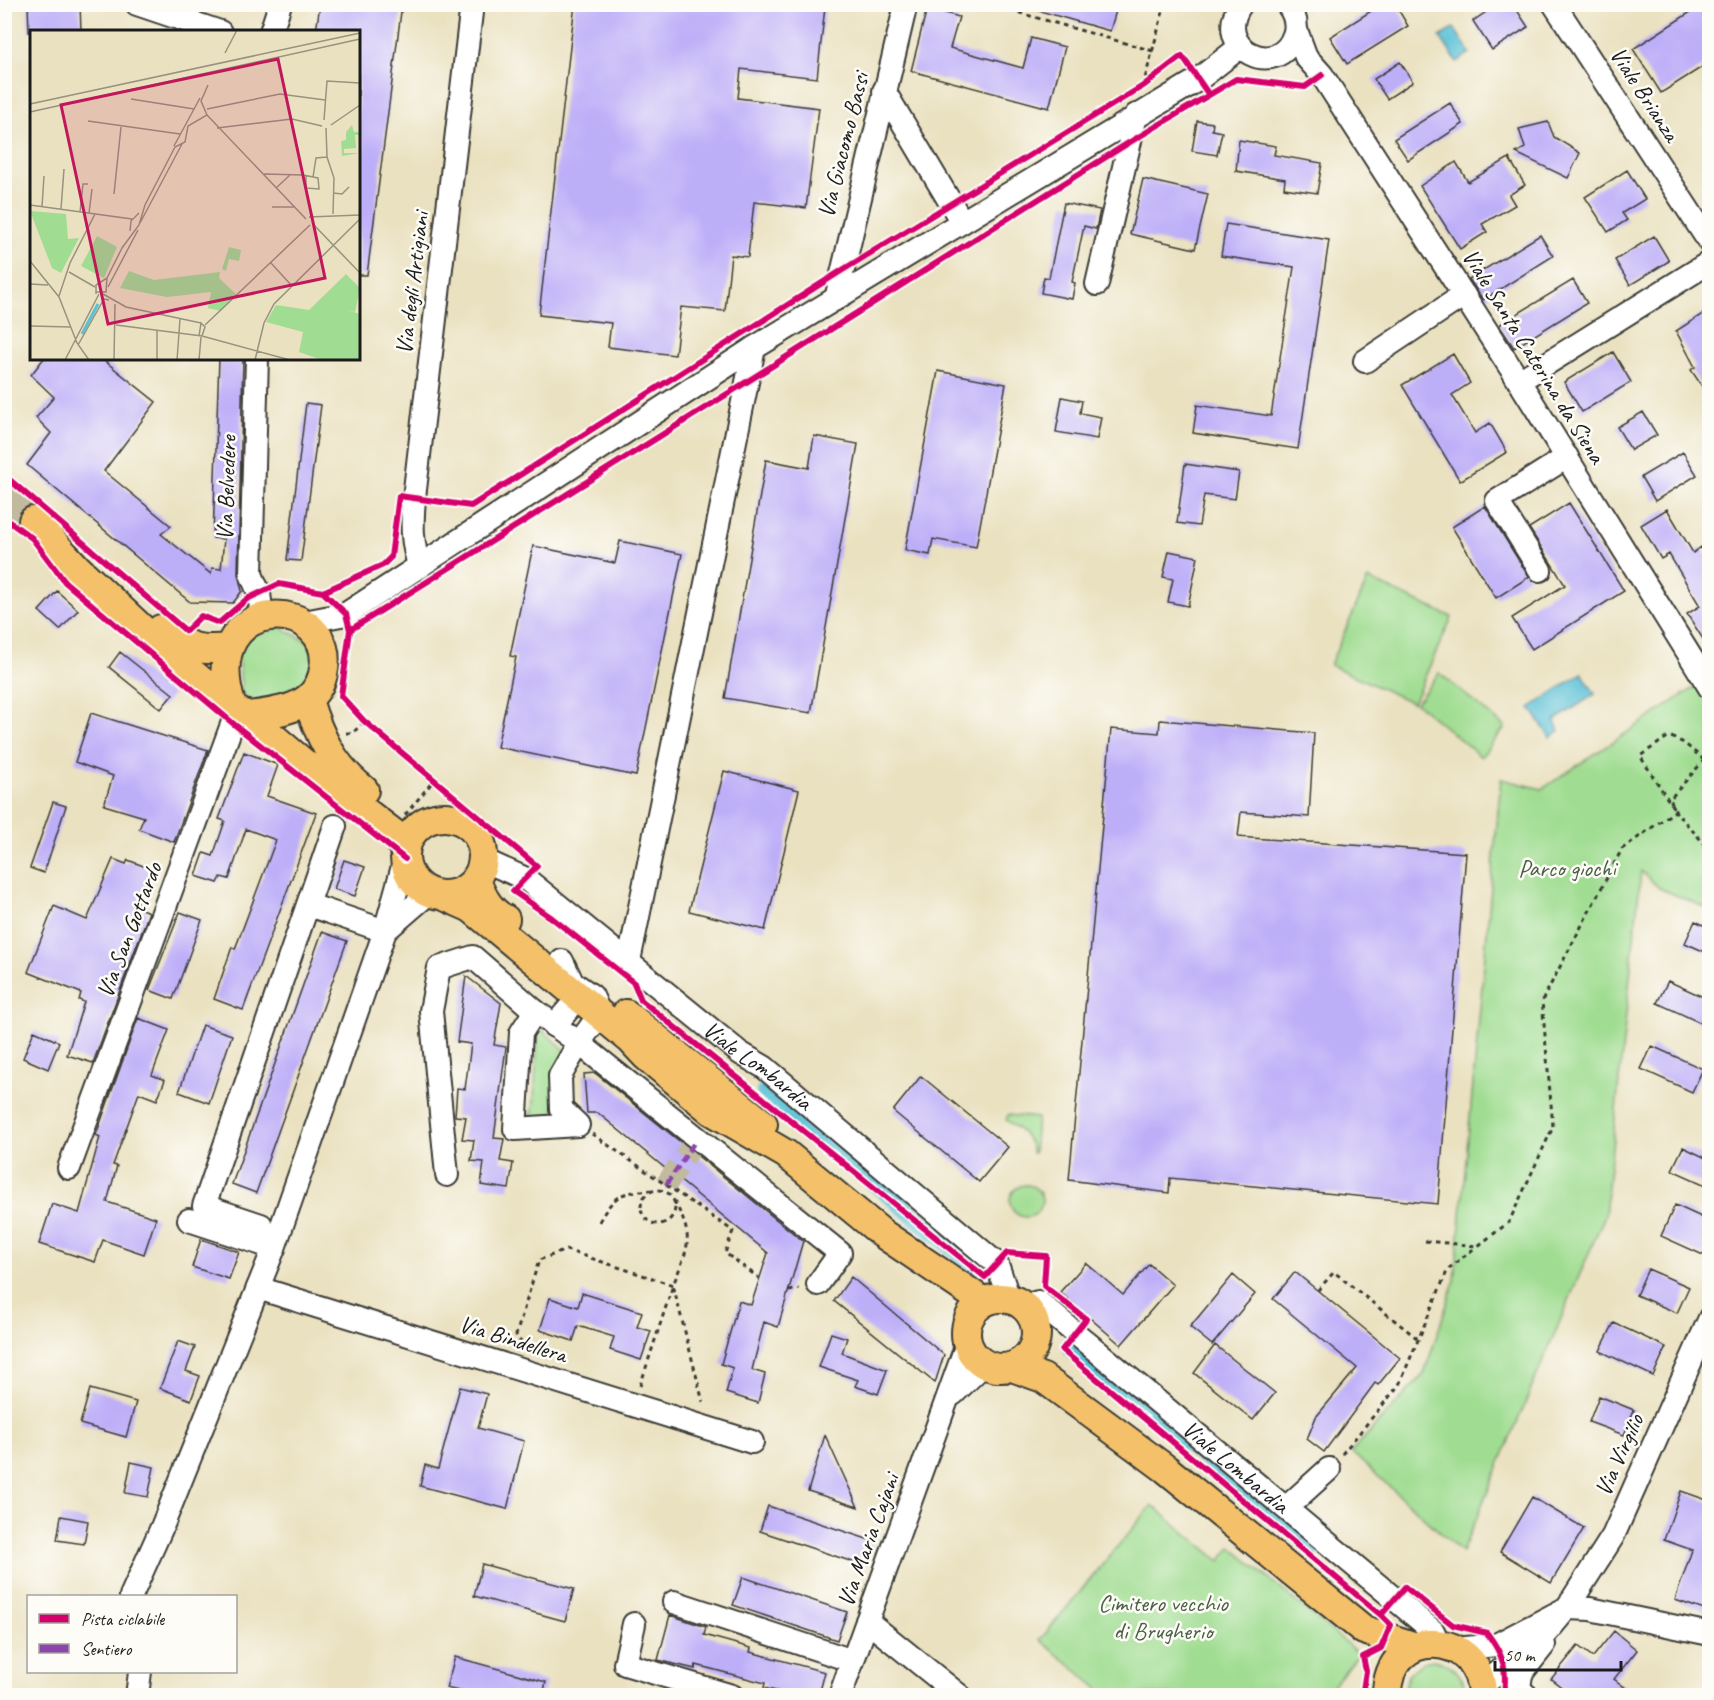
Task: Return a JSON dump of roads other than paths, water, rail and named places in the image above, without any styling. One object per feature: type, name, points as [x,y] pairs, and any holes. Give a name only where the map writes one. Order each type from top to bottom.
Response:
[{"type":"main road","points":[[33,521],[79,570],[161,647],[397,836],[405,855],[408,873],[417,885],[436,894],[462,892],[480,867],[480,839],[464,823],[442,817],[416,818],[382,804],[356,783],[333,760],[317,730],[308,700]]},
{"type":"main road","points":[[79,570],[188,647],[208,651],[228,648]]},
{"type":"main road","points":[[282,616],[304,622],[318,635],[325,647],[326,664],[321,682],[308,700],[290,709],[239,710],[225,668],[228,648],[244,627],[262,617],[282,616]]},
{"type":"main road","points":[[405,855],[417,828],[416,818]]},
{"type":"main road","name":"Viale Lombardia","points":[[480,867],[483,897],[497,915],[514,924],[562,961],[720,1091],[758,1118],[786,1154]]},
{"type":"main road","name":"Viale Lombardia","points":[[436,894],[471,908],[589,1005],[712,1112],[786,1154],[989,1322],[998,1369],[1012,1367],[1043,1378],[1166,1468],[1364,1630],[1383,1662],[1387,1688]]},
{"type":"main road","points":[[989,1322],[1035,1324],[1034,1345],[1026,1359],[1012,1367]]},
{"type":"main road","name":"Viale Lombardia","points":[[1034,1345],[1166,1468]]},
{"type":"main road","name":"Viale Lombardia","points":[[1364,1630],[1436,1646]]},
{"type":"main road","points":[[1387,1688],[1398,1659],[1436,1646],[1468,1658],[1477,1671],[1482,1691]]},
{"type":"street","points":[[137,4],[214,30]]},
{"type":"street","points":[[272,30],[280,4]]},
{"type":"street","name":"Via degli Artigiani","points":[[420,567],[414,551],[411,530],[472,4]]},
{"type":"street","name":"Via Giacomo Bassi","points":[[836,299],[906,4]]},
{"type":"street","name":"Viale Brianza","points":[[1554,4],[1710,243]]},
{"type":"street","name":"Viale Santa Caterina da Siena","points":[[1289,5],[1306,57],[1322,75],[1464,295],[1710,688]]},
{"type":"street","points":[[1236,9],[1233,33],[1240,47],[1258,57],[1306,57]]},
{"type":"street","points":[[1271,57],[1290,45],[1296,30]]},
{"type":"street","points":[[304,622],[346,614],[754,348],[1199,79],[1240,47]]},
{"type":"street","points":[[884,91],[962,222]]},
{"type":"street","points":[[1097,284],[1136,115]]},
{"type":"street","points":[[1519,381],[1710,262]]},
{"type":"street","points":[[1365,361],[1464,295]]},
{"type":"street","points":[[629,961],[754,348]]},
{"type":"street","name":"Via Belvedere","points":[[257,360],[251,574],[259,593],[262,617]]},
{"type":"street","points":[[1540,570],[1497,501],[1567,457]]},
{"type":"street","name":"Via San Gottardo","points":[[69,1168],[239,710]]},
{"type":"street","points":[[261,1225],[204,1206],[335,826]]},
{"type":"street","points":[[131,1595],[162,1527],[274,1248],[386,931],[405,855]]},
{"type":"street","name":"Viale Lombardia","points":[[480,867],[490,863],[526,879],[740,1053],[764,1067],[996,1264],[989,1322],[1038,1302],[1287,1507],[1433,1631],[1436,1646]]},
{"type":"street","points":[[386,931],[436,894]]},
{"type":"street","points":[[309,905],[386,931]]},
{"type":"street","points":[[447,1175],[431,1011],[439,968],[473,957],[535,1011],[579,1043],[840,1253],[818,1284]]},
{"type":"street","name":"Viale Lombardia","points":[[562,961],[572,982],[592,996],[589,1005]]},
{"type":"street","points":[[554,1026],[589,1005]]},
{"type":"street","points":[[535,1011],[521,1032],[515,1129],[578,1125],[561,1109],[560,1076],[579,1043],[589,1005]]},
{"type":"street","points":[[189,1220],[274,1248]]},
{"type":"street","name":"Via Bindellera","points":[[258,1288],[752,1442]]},
{"type":"street","name":"Via Virgilio","points":[[1482,1691],[1546,1632],[1567,1608],[1613,1536],[1710,1318]]},
{"type":"street","name":"Via Maria Cajani","points":[[840,1695],[946,1402],[989,1322]]},
{"type":"street","points":[[1287,1507],[1329,1469]]},
{"type":"street","points":[[675,1602],[853,1661]]},
{"type":"street","points":[[1527,1695],[1519,1689],[1521,1674],[1557,1628],[1567,1608],[1590,1609],[1710,1634]]},
{"type":"street","name":"Via Virgilio","points":[[1436,1646],[1496,1645],[1567,1608]]},
{"type":"street","points":[[867,1621],[960,1695]]},
{"type":"street","points":[[634,1624],[625,1664],[732,1695]]},
{"type":"street","points":[[137,1695],[140,1673]]},
{"type":"water","points":[[1454,28],[1470,53],[1457,62],[1440,37]]},
{"type":"water","points":[[1582,673],[1595,694],[1554,721],[1560,731],[1550,737],[1530,708]]},
{"type":"waterway","points":[[765,1092],[975,1266]]},
{"type":"waterway","points":[[1072,1349],[1315,1547]]},
{"type":"tunnel","points":[[4,498],[33,521]]},
{"type":"tunnel","points":[[666,1185],[696,1140]]},
{"type":"park label","name":"Parco giochi","points":[[1567,868]]},
{"type":"park label","name":"Cimitero vecchio di Brugherio","points":[[1163,1617]]}]
